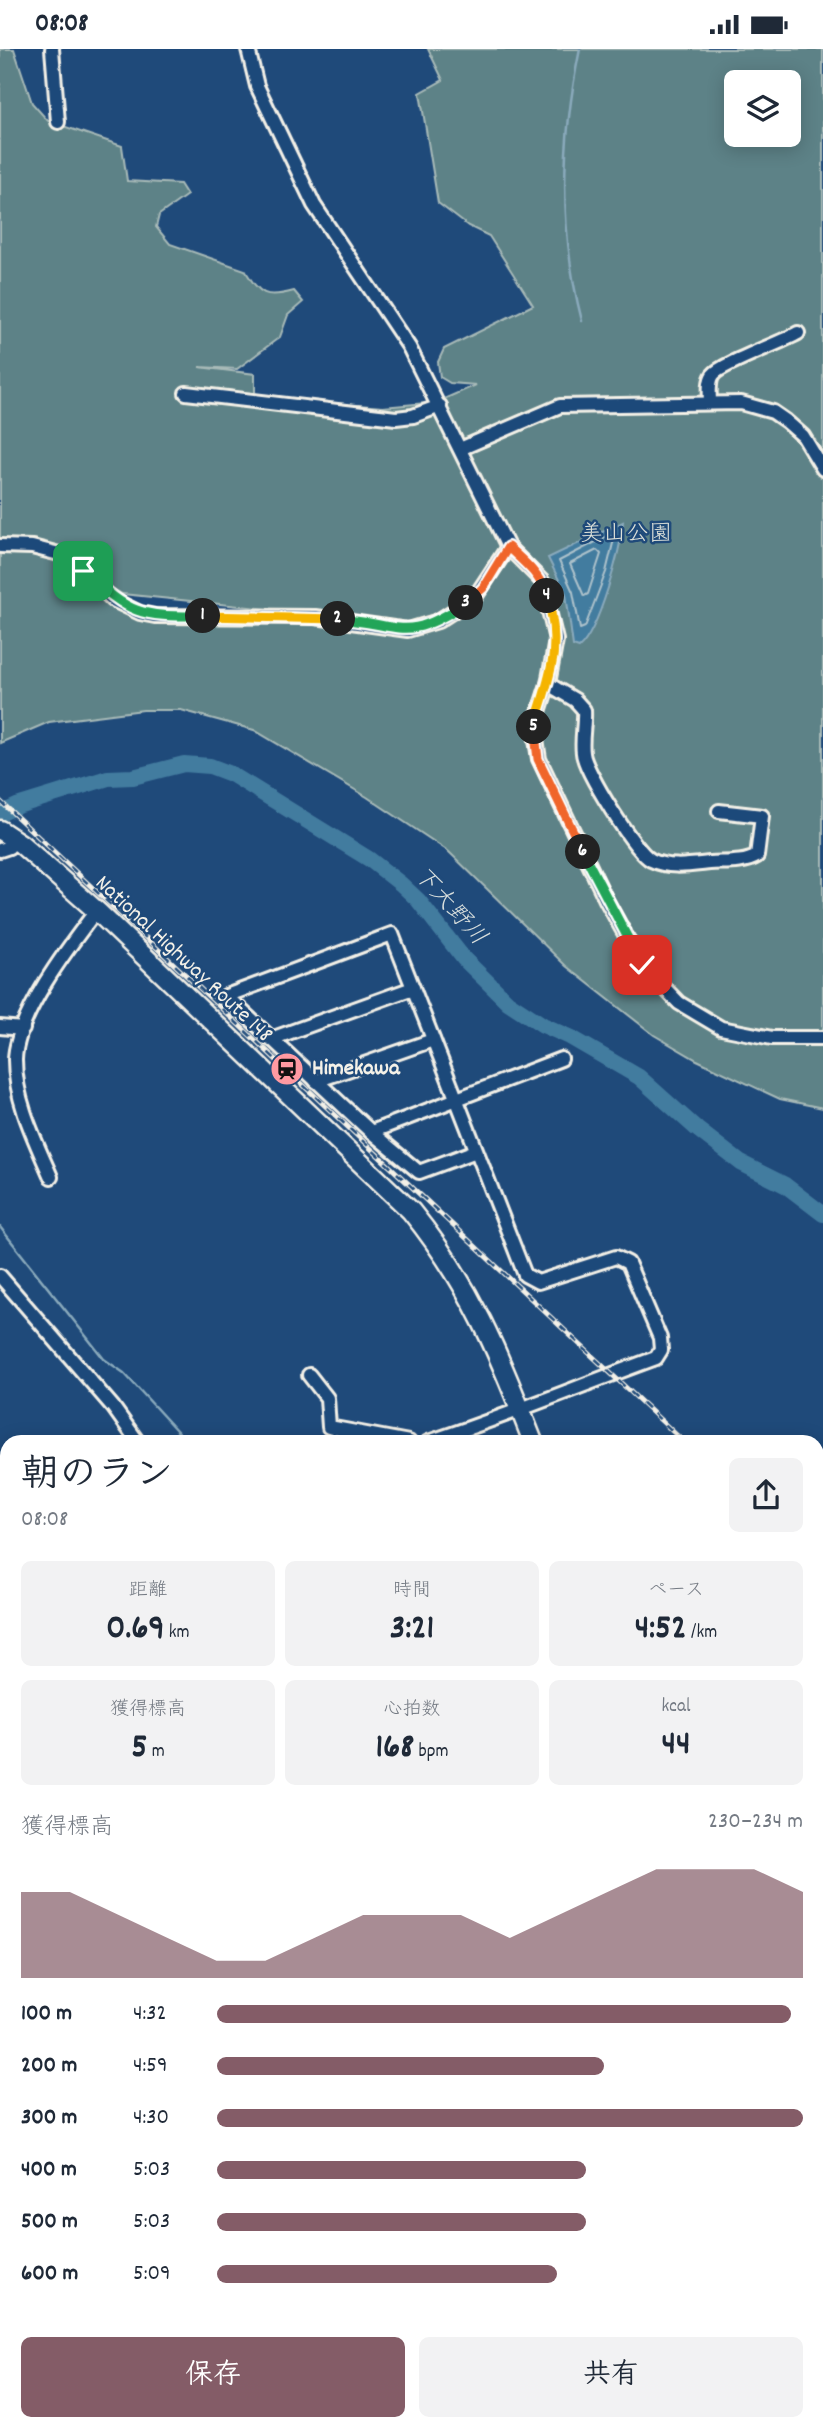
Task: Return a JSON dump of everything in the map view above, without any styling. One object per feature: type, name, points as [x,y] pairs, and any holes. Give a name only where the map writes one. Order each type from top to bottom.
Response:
[{"type":"highway","name":"National Highway Route 148","points":[[5,840],[96,911],[411,1211],[466,1287],[530,1435]]},
{"type":"street","points":[[52,49],[58,122]]},
{"type":"street","points":[[247,49],[257,86],[314,205],[403,337],[440,406],[508,547],[542,580],[556,640],[548,684],[534,727],[538,759],[601,889],[642,965],[679,1003],[721,1028],[772,1038],[823,1038]]},
{"type":"street","points":[[710,403],[711,381],[719,370],[778,345],[798,333]]},
{"type":"street","points":[[186,393],[396,418],[414,417],[440,406]]},
{"type":"street","points":[[460,449],[560,406],[741,403],[773,412],[803,436],[823,469]]},
{"type":"street","points":[[0,546],[32,547],[67,556],[113,600],[140,613],[155,616],[315,617],[408,630],[438,621],[475,597],[508,547]]},
{"type":"street","points":[[548,684],[575,700],[584,710],[582,754],[628,833],[649,859],[663,864],[689,865],[744,861],[757,856],[762,816],[719,811]]},
{"type":"street","points":[[51,1177],[24,1113],[15,1059],[23,1029],[57,961],[96,911]]},
{"type":"street","points":[[450,1435],[495,1421],[519,1408],[656,1358],[662,1350],[660,1338],[628,1263],[616,1257],[538,1282],[525,1275],[392,934],[226,996],[371,1132],[419,1172],[475,1151]]},
{"type":"street","points":[[271,1039],[413,988]]},
{"type":"street","points":[[0,1027],[23,1029]]},
{"type":"street","points":[[316,1081],[433,1039]]},
{"type":"street","points":[[371,1132],[561,1059]]},
{"type":"street","points":[[0,1276],[113,1407],[133,1435]]},
{"type":"street","points":[[309,1375],[327,1398],[328,1427],[371,1435]]},
{"type":"green space","name":"美山公園","points":[[0,49],[14,49],[32,103],[48,121],[122,146],[127,181],[180,184],[187,195],[159,215],[156,227],[170,244],[245,270],[264,293],[276,295],[294,291],[303,302],[288,315],[280,337],[237,369],[199,367],[255,374],[255,397],[383,407],[437,402],[476,385],[450,383],[440,377],[438,362],[444,349],[533,305],[489,236],[468,226],[438,203],[420,93],[443,80],[428,49],[823,49],[823,1108],[780,1099],[697,1060],[654,1035],[566,966],[448,851],[367,797],[254,730],[181,710],[143,710],[49,722],[0,743]],"holes":[[[83,571],[122,594],[307,613],[136,616],[71,573]]]},
{"type":"water","points":[[623,522],[618,551],[601,608],[587,639],[579,648],[573,646],[566,594],[548,558]]},
{"type":"waterway","points":[[580,49],[569,117],[565,185],[569,254],[582,321]]},
{"type":"waterway","name":"下大野川","points":[[0,814],[17,806],[108,778],[133,777],[184,764],[210,766],[231,774],[369,859],[401,884],[418,900],[464,959],[508,1002],[543,1025],[570,1037],[639,1077],[697,1129],[741,1163],[785,1185],[823,1214]]},
{"type":"waterway","points":[[0,1227],[104,1359],[124,1373],[181,1435]]},
{"type":"railway","points":[[0,801],[677,1435]]},
{"type":"place","name":"Himekawa","points":[[287,1069]]},
{"type":"route","points":[[83,571],[113,600],[140,613],[155,616],[315,617],[408,630],[438,621],[475,597],[508,547],[542,580],[556,640],[548,684],[534,727],[533,739],[538,759],[606,900],[642,965]]}]
